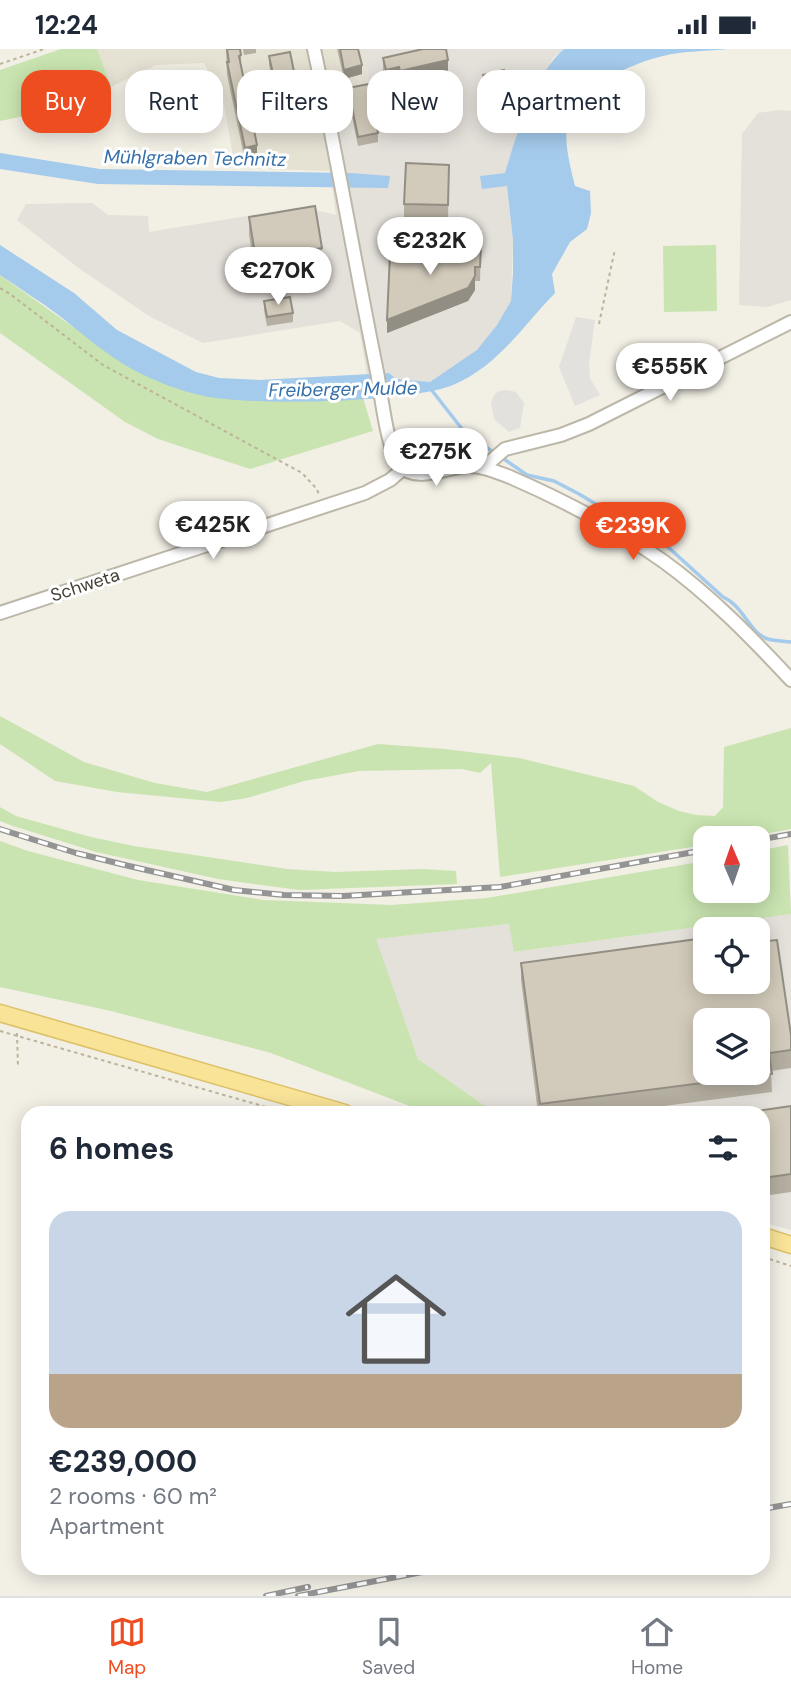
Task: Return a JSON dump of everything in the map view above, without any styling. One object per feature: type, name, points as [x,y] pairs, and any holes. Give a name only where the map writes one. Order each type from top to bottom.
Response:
[{"type":"main road","points":[[0,1013],[18,1026],[319,1106]]},
{"type":"main road","points":[[770,1238],[791,1245]]},
{"type":"street","points":[[310,50],[325,98],[389,432],[394,452],[404,468],[417,474],[460,466],[478,467],[500,453],[589,424],[791,322]]},
{"type":"street","points":[[394,452],[419,447],[447,450],[463,456],[478,467],[549,495],[623,535],[664,562],[709,598],[791,680]]},
{"type":"street","name":"Schweta","points":[[0,613],[325,507],[373,489],[404,468]]},
{"type":"path","points":[[0,64],[44,49]]},
{"type":"path","points":[[599,324],[615,249]]},
{"type":"path","points":[[0,288],[103,365],[302,473],[316,488],[325,507]]},
{"type":"path","points":[[18,1026],[18,1068]]},
{"type":"path","points":[[0,1031],[18,1026],[265,1106]]},
{"type":"path","points":[[770,1259],[791,1266]]},
{"type":"shaded area","points":[[97,49],[362,49],[367,82],[353,86],[353,70],[237,70],[237,133],[322,133],[330,171],[235,168],[223,102],[223,70],[207,70],[204,63],[156,65],[146,70],[125,70],[125,80],[111,87],[111,70],[105,70]]},
{"type":"shaded area","points":[[362,49],[564,49],[553,58],[547,70],[477,70],[477,133],[518,133],[505,173],[481,176],[507,186],[513,240],[511,301],[477,351],[430,382],[396,379],[389,373],[367,375],[360,333],[340,321],[203,343],[149,316],[80,269],[17,220],[26,204],[92,203],[108,215],[148,216],[149,232],[302,207],[336,215],[322,133],[353,133],[353,86],[367,82],[367,133],[463,133],[463,70],[367,70],[367,76]]},
{"type":"shaded area","points":[[791,111],[791,300],[767,307],[739,305],[742,134],[758,113]]},
{"type":"shaded area","points":[[576,317],[595,320],[589,364],[590,378],[600,395],[575,406],[559,367]]},
{"type":"shaded area","points":[[507,390],[516,392],[524,403],[520,428],[509,432],[494,419],[491,403],[494,395]]},
{"type":"shaded area","points":[[791,914],[791,1230],[770,1224],[770,1106],[485,1106],[418,1059],[375,939],[509,924],[515,952],[693,927],[693,994],[770,994],[769,917]]},
{"type":"green space","points":[[61,49],[97,49],[105,70],[21,70],[21,117],[0,121],[0,70]]},
{"type":"green space","points":[[716,245],[717,311],[664,312],[663,246]]},
{"type":"green space","points":[[0,275],[129,367],[302,400],[363,398],[373,431],[250,469],[158,439],[125,422],[0,333]]},
{"type":"green space","points":[[0,716],[84,762],[155,783],[207,792],[378,744],[445,749],[519,758],[634,786],[658,802],[679,811],[715,816],[723,807],[724,747],[791,728],[791,829],[770,833],[770,826],[693,826],[693,847],[500,877],[491,763],[480,773],[462,769],[359,771],[304,781],[247,798],[221,802],[117,792],[55,781],[0,744]]},
{"type":"green space","points":[[0,807],[16,816],[134,846],[287,869],[335,872],[423,869],[456,871],[457,884],[299,890],[218,879],[96,852],[13,826],[0,821]]},
{"type":"green space","points":[[0,841],[138,880],[264,900],[391,905],[487,898],[693,863],[693,903],[770,903],[770,849],[788,845],[791,914],[769,917],[693,917],[693,927],[514,952],[509,924],[376,939],[418,1059],[485,1106],[410,1106],[271,1053],[111,1011],[0,987]]},
{"type":"water","points":[[564,49],[728,49],[663,56],[624,70],[546,70]]},
{"type":"water","name":"Freiberger Mulde","points":[[518,133],[567,133],[568,156],[575,186],[590,191],[591,213],[587,229],[570,242],[552,274],[555,293],[508,345],[469,377],[432,391],[368,399],[292,402],[226,399],[195,394],[156,381],[120,362],[0,275],[0,245],[74,293],[117,330],[196,372],[219,378],[259,380],[389,373],[396,379],[430,382],[477,350],[497,325],[511,301],[513,240],[507,186],[482,189],[480,176],[505,173]]},
{"type":"water","points":[[0,153],[100,169],[390,176],[388,188],[98,184],[0,169]]},
{"type":"building","points":[[227,49],[240,49],[242,70],[237,70],[237,110],[227,62]]},
{"type":"building","points":[[340,49],[358,49],[362,65],[344,70]]},
{"type":"building","points":[[423,49],[446,49],[448,60],[404,70],[400,70],[399,67],[386,70],[383,58]]},
{"type":"building","points":[[290,52],[294,70],[272,70],[269,56]]},
{"type":"building","points":[[367,84],[367,133],[378,133],[358,137],[353,112],[353,87]]},
{"type":"building","points":[[242,133],[255,133],[257,145],[245,148]]},
{"type":"building","points":[[406,163],[449,165],[448,205],[404,204]]},
{"type":"building","points":[[315,206],[322,248],[256,260],[249,217]]},
{"type":"building","points":[[445,244],[481,245],[480,267],[475,267],[475,276],[468,288],[387,320],[390,254],[445,254]]},
{"type":"building","points":[[290,297],[293,313],[267,317],[264,301]]},
{"type":"building","points":[[693,940],[693,994],[770,994],[770,941],[777,940],[791,1050],[770,1053],[770,1008],[693,1008],[693,1084],[540,1104],[521,963]]},
{"type":"building","points":[[791,1106],[791,1174],[770,1177],[770,1109]]},
{"type":"waterway","points":[[430,388],[466,434],[495,453]]},
{"type":"waterway","points":[[501,457],[527,475],[554,481],[579,494],[668,547],[730,601],[761,636],[791,642]]},
{"type":"railway","points":[[0,829],[76,853],[129,866],[234,890],[284,895],[343,896],[500,887],[693,852]]},
{"type":"railway","points":[[770,838],[791,834]]},
{"type":"railway","points":[[770,1508],[791,1504]]},
{"type":"railway","points":[[298,1596],[407,1575]]},
{"type":"railway","points":[[266,1596],[308,1587]]},
{"type":"water label","name":"Mühlgraben Technitz","points":[[195,158]]}]
